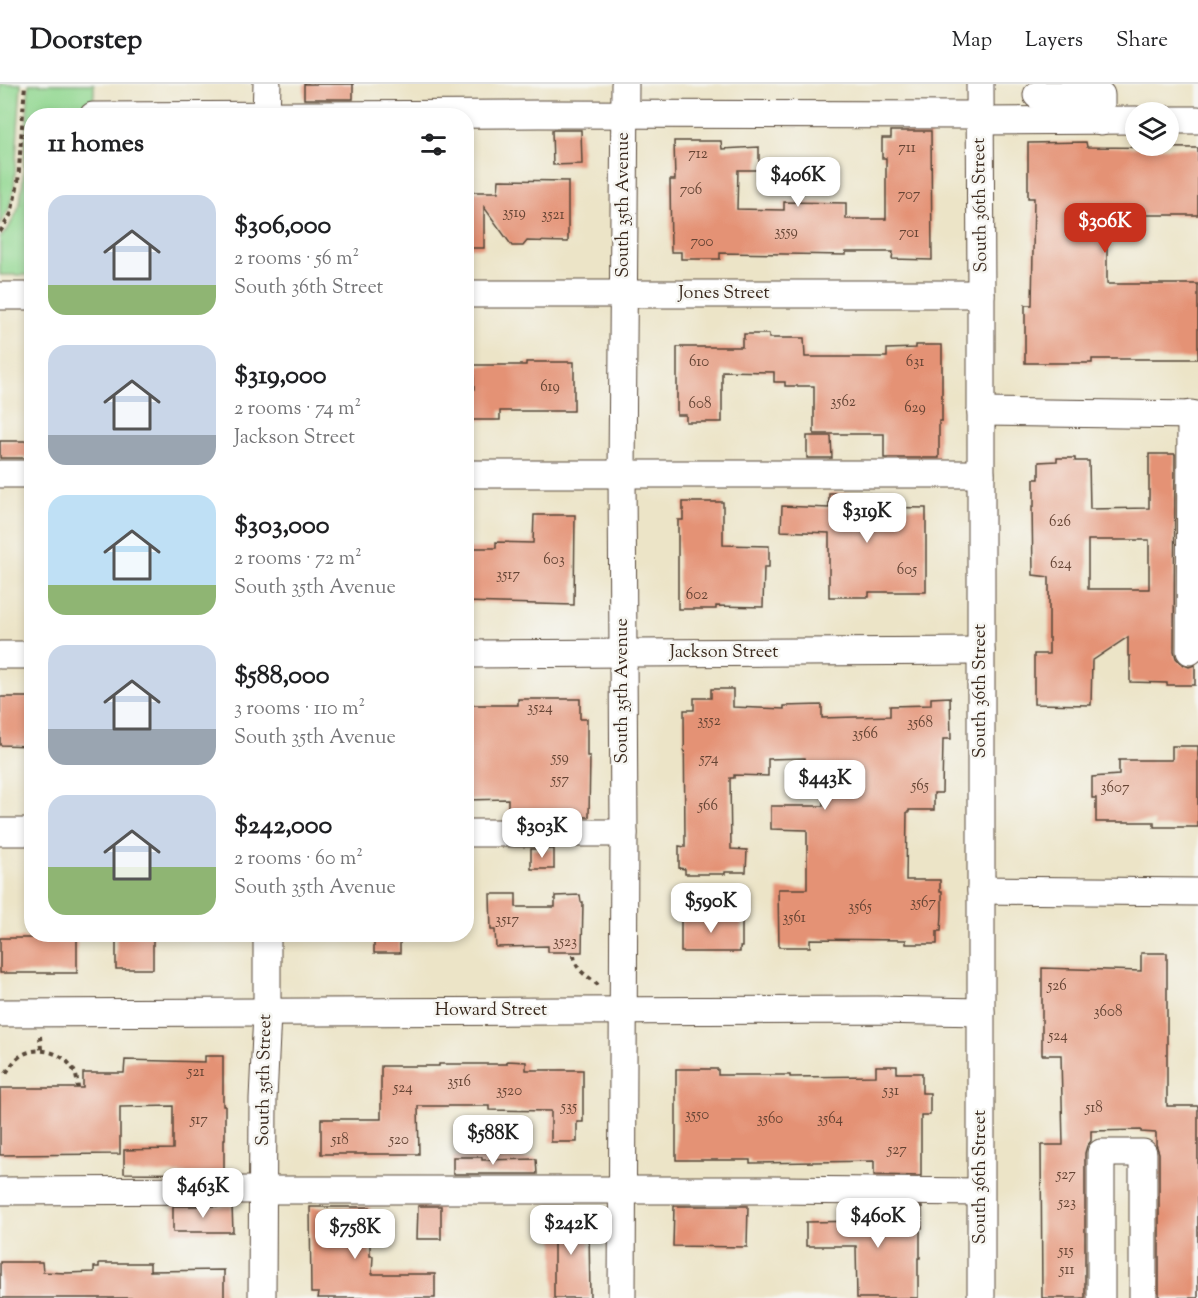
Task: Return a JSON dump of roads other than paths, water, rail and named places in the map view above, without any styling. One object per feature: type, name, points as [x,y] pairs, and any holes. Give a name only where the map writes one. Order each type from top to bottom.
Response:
[{"type":"street","points":[[267,84],[267,108]]},
{"type":"street","name":"South 35th Avenue","points":[[622,1298],[624,833],[622,474],[625,84]]},
{"type":"street","name":"South 36th Street","points":[[980,84],[981,1298]]},
{"type":"street","points":[[1036,121],[1037,89],[1101,95],[1101,121]]},
{"type":"street","points":[[474,114],[1125,120]]},
{"type":"street","points":[[1179,120],[1198,120]]},
{"type":"street","name":"Jones Street","points":[[474,294],[981,294]]},
{"type":"street","points":[[0,297],[24,296]]},
{"type":"street","points":[[981,412],[1194,415],[1190,651]]},
{"type":"street","points":[[0,474],[24,474]]},
{"type":"street","points":[[474,474],[981,474]]},
{"type":"street","name":"Jackson Street","points":[[474,654],[981,651]]},
{"type":"street","points":[[0,655],[24,655]]},
{"type":"street","points":[[0,832],[24,832]]},
{"type":"street","points":[[474,833],[624,833]]},
{"type":"street","points":[[981,890],[1198,892]]},
{"type":"street","name":"South 35th Street","points":[[262,1298],[267,942]]},
{"type":"street","name":"Howard Street","points":[[0,1013],[622,1010],[981,1012]]},
{"type":"street","points":[[1101,1298],[1101,1153],[1143,1153],[1143,1298]]},
{"type":"street","points":[[0,1191],[980,1192]]}]
